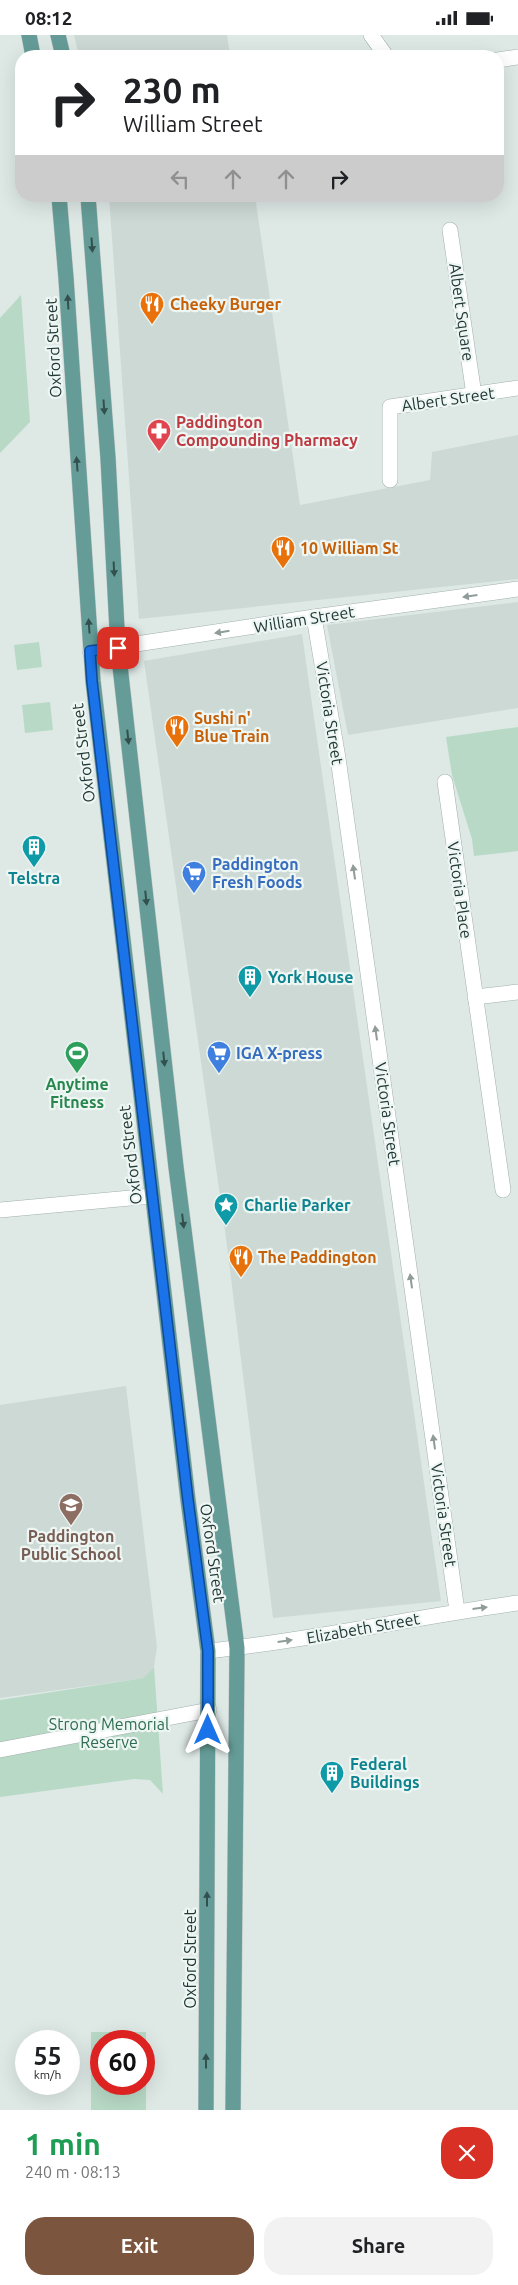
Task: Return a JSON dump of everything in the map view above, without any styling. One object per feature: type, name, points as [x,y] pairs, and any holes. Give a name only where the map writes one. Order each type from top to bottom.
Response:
[{"type":"main road","points":[[29,35],[32,50]]},
{"type":"main road","points":[[58,35],[62,50]]},
{"type":"main road","name":"Oxford Street","points":[[60,202],[90,651],[152,1196],[208,1651],[206,2110]]},
{"type":"main road","name":"Oxford Street","points":[[88,202],[108,458],[118,648],[176,1167],[237,1648],[233,2110]]},
{"type":"street","points":[[371,35],[382,50]]},
{"type":"street","points":[[504,59],[518,57]]},
{"type":"street","name":"Albert Square","points":[[450,230],[474,395]]},
{"type":"street","name":"Albert Street","points":[[390,479],[390,407],[518,389]]},
{"type":"street","name":"William Street","points":[[90,651],[314,617],[518,589]]},
{"type":"street","name":"Victoria Street","points":[[314,617],[338,758],[457,1611]]},
{"type":"street","name":"Victoria Place","points":[[445,782],[503,1190]]},
{"type":"street","points":[[476,997],[518,992]]},
{"type":"street","points":[[0,1210],[152,1196]]},
{"type":"street","name":"Elizabeth Street","points":[[208,1651],[322,1636],[457,1611],[518,1603]]},
{"type":"street","points":[[0,1750],[209,1710]]},
{"type":"shaded area","points":[[74,35],[227,35],[229,50],[78,50]]},
{"type":"shaded area","points":[[109,202],[256,202],[300,505],[430,480],[432,452],[518,435],[518,579],[139,619]]},
{"type":"shaded area","points":[[518,602],[518,708],[348,735],[327,625]]},
{"type":"shaded area","points":[[302,634],[441,1601],[273,1618],[226,1238],[144,661]]},
{"type":"shaded area","name":"Paddington Public School","points":[[126,1386],[157,1647],[154,1667],[145,1678],[0,1698],[0,1405]]},
{"type":"green space","points":[[21,295],[30,422],[0,453],[0,318]]},
{"type":"green space","points":[[39,642],[42,667],[17,670],[14,645]]},
{"type":"green space","points":[[50,702],[53,730],[25,733],[22,705]]},
{"type":"green space","points":[[518,727],[518,851],[474,856],[472,839],[452,775],[446,737]]},
{"type":"green space","name":"Strong Memorial Reserve","points":[[154,1667],[163,1794],[150,1780],[134,1779],[0,1797],[0,1700],[144,1678]]},
{"type":"green space","points":[[91,2095],[146,2095],[146,2110],[91,2110]]},
{"type":"place","name":"Cheeky Burger","points":[[152,325]]},
{"type":"place","name":"Paddington Compounding Pharmacy","points":[[159,452]]},
{"type":"place","name":"10 William St","points":[[283,569]]},
{"type":"place","name":"Sushi n' Blue Train","points":[[177,748]]},
{"type":"place","name":"Telstra","points":[[34,868]]},
{"type":"place","name":"Paddington Fresh Foods","points":[[194,894]]},
{"type":"place","name":"York House","points":[[250,998]]},
{"type":"place","name":"Anytime Fitness","points":[[77,1074]]},
{"type":"place","name":"IGA X-press","points":[[219,1074]]},
{"type":"place","name":"Charlie Parker","points":[[226,1226]]},
{"type":"place","name":"The Paddington","points":[[241,1278]]},
{"type":"place","name":"Paddington Public School","points":[[71,1526]]},
{"type":"place","name":"Federal Buildings","points":[[332,1794]]},
{"type":"route","points":[[118,648],[90,651],[92,681],[188,1500],[208,1651],[208,1730]]}]
